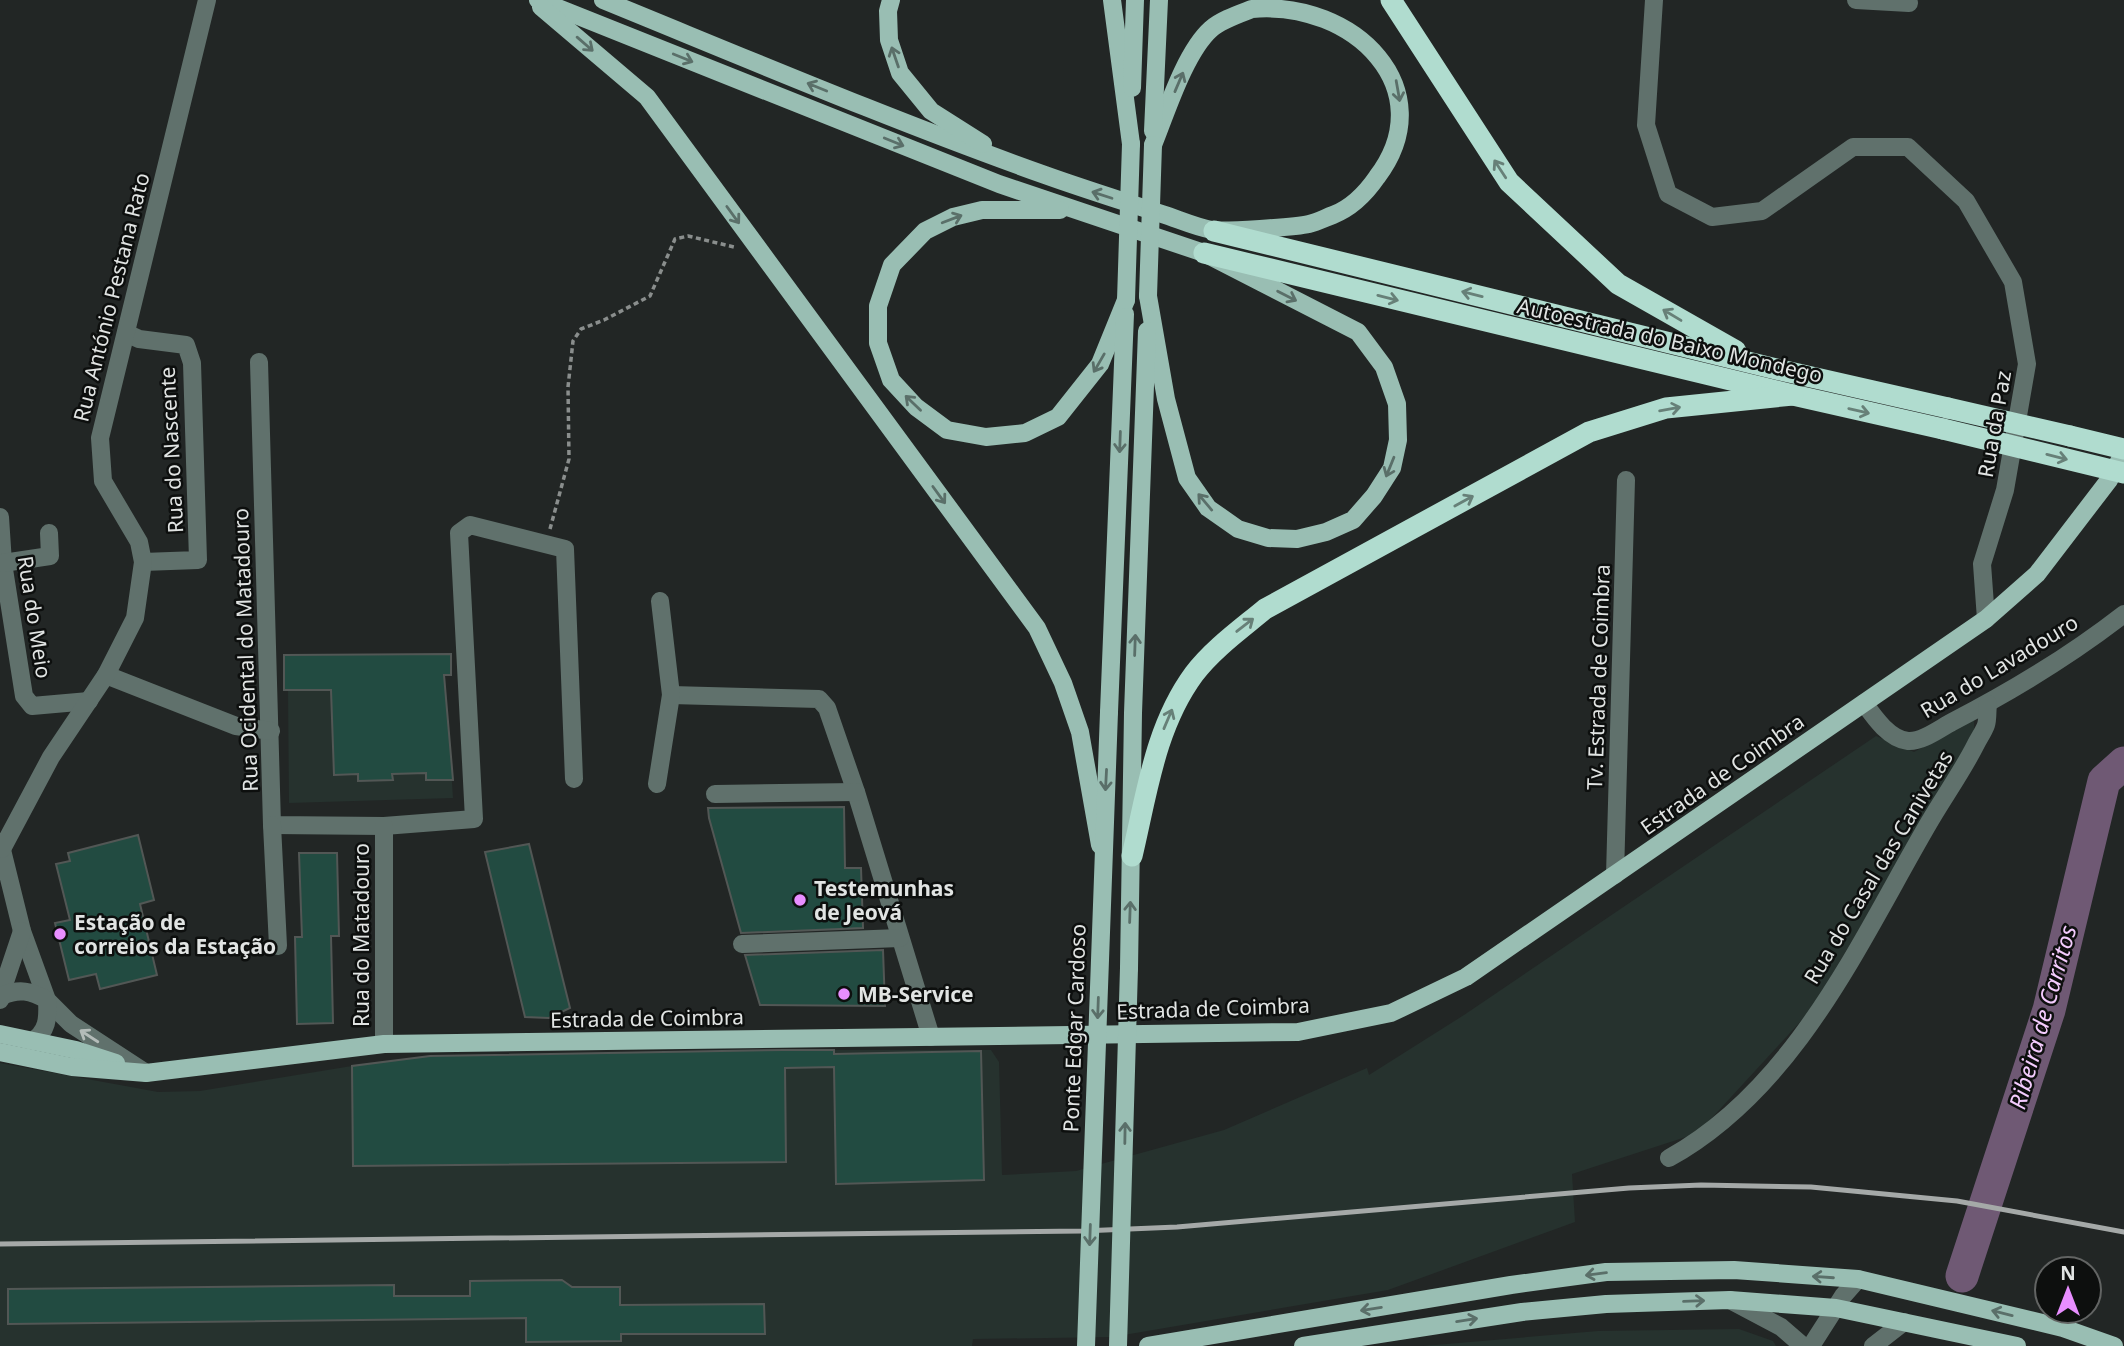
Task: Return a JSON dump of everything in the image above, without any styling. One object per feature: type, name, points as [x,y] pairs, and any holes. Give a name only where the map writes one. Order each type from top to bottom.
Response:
[{"type":"highway","points":[[1391,0],[1509,182],[1618,284],[1719,343],[1776,369]]},
{"type":"highway","name":"Autoestrada do Baixo Mondego","points":[[1214,231],[2124,451]]},
{"type":"highway","name":"Autoestrada do Baixo Mondego","points":[[1204,253],[2124,473]]},
{"type":"highway","points":[[1132,856],[1159,739],[1174,704],[1195,672],[1231,636],[1265,609],[1589,432],[1666,408],[1793,395]]},
{"type":"main road","points":[[536,0],[999,184],[1204,253],[1358,332],[1384,367],[1397,404],[1398,440],[1392,468],[1374,496],[1353,520],[1326,532],[1297,539],[1268,538],[1238,529],[1208,508],[1187,478],[1166,399],[1148,296]]},
{"type":"main road","points":[[536,0],[647,97],[1037,628],[1063,683],[1080,732],[1102,859]]},
{"type":"main road","points":[[603,0],[1016,165],[1214,231],[1308,224],[1345,210],[1369,188],[1387,165],[1398,138],[1401,108],[1396,79],[1386,56],[1369,32],[1340,10],[1309,1],[1271,2],[1211,29],[1189,59],[1153,145]]},
{"type":"main road","points":[[891,0],[888,11],[889,40],[900,73],[931,111],[1016,165]]},
{"type":"main road","points":[[1112,0],[1131,144]]},
{"type":"main road","points":[[1131,144],[1135,0]]},
{"type":"main road","points":[[1118,1346],[1132,856],[1133,713],[1159,0]]},
{"type":"main road","name":"Ponte Edgar Cardoso","points":[[1086,1346],[1102,859],[1131,144]]},
{"type":"main road","points":[[1072,209],[982,210],[953,217],[925,231],[892,265],[878,306],[878,343],[891,380],[916,407],[947,430],[986,437],[1025,433],[1058,417],[1100,364],[1126,300]]},
{"type":"main road","name":"Estrada de Coimbra","points":[[146,1073],[384,1044],[1298,1032],[1391,1013],[1466,977],[1986,619],[2037,574],[2109,480],[2124,451]]},
{"type":"main road","points":[[2,1041],[31,1042],[76,1050],[146,1073]]},
{"type":"main road","points":[[2,1041],[72,1067],[146,1073]]},
{"type":"main road","points":[[1148,1346],[1511,1285],[1606,1272],[1734,1270],[1858,1279],[2063,1328],[2114,1346]]},
{"type":"main road","points":[[1303,1346],[1522,1311],[1606,1304],[1730,1300],[1836,1308],[2017,1346]]},
{"type":"street","name":"Rua António Pestana Rato","points":[[1,845],[51,757],[106,675],[135,618],[143,562],[139,542],[103,481],[100,438],[207,0]]},
{"type":"street","name":"Rua da Paz","points":[[1654,0],[1646,125],[1668,194],[1712,217],[1762,211],[1853,147],[1908,147],[1966,201],[2013,282],[2027,365],[2005,490],[1982,564],[1986,619]]},
{"type":"street","points":[[1856,0],[1909,3]]},
{"type":"street","name":"Rua do Nascente","points":[[126,333],[139,339],[164,344],[186,345],[192,363],[198,560],[143,562]]},
{"type":"street","name":"Rua Ocidental do Matadouro","points":[[259,362],[278,946]]},
{"type":"street","name":"Tv. Estrada de Coimbra","points":[[1615,875],[1626,480]]},
{"type":"street","name":"Rua do Meio","points":[[0,517],[3,563],[24,696],[32,706],[89,701]]},
{"type":"street","points":[[272,825],[384,826],[474,819],[458,533],[470,525],[565,549],[574,779]]},
{"type":"street","points":[[3,563],[50,556],[49,533]]},
{"type":"street","points":[[657,784],[671,695],[660,601]]},
{"type":"street","name":"Rua do Lavadouro","points":[[1864,703],[1884,727],[1905,741],[1923,737],[1988,704],[2078,649],[2124,614]]},
{"type":"street","points":[[106,675],[236,726],[271,731]]},
{"type":"street","points":[[671,695],[818,699],[827,708],[856,792],[930,1037]]},
{"type":"street","name":"Rua do Casal das Canivetas","points":[[1669,1158],[1708,1134],[1775,1070],[1845,973],[1927,824],[1966,764],[1986,725],[1988,704]]},
{"type":"street","points":[[715,794],[856,792]]},
{"type":"street","name":"Rua do Matadouro","points":[[384,826],[384,1044]]},
{"type":"street","points":[[1,845],[22,931],[47,1000],[47,1024],[38,1038],[31,1042]]},
{"type":"street","points":[[1,997],[22,931]]},
{"type":"street","points":[[742,944],[900,938]]},
{"type":"street","points":[[1,997],[15,990],[35,993],[47,1000],[71,1024],[146,1073]]},
{"type":"street","points":[[1811,1346],[1858,1279]]},
{"type":"street","points":[[1730,1300],[1781,1327],[1803,1346]]},
{"type":"street","points":[[1873,1346],[1903,1322]]},
{"type":"path","points":[[548,545],[551,520],[569,459],[570,363],[573,341],[582,328],[604,320],[650,296],[675,239],[688,236],[763,255]]},
{"type":"shaded area","points":[[451,654],[451,675],[445,675],[453,798],[289,803],[288,691],[284,691],[284,655]]},
{"type":"shaded area","points":[[1974,719],[1974,735],[1811,1010],[1698,1133],[1572,1174],[1575,1222],[1388,1290],[1112,1337],[973,1339],[972,1346],[0,1346],[0,1063],[158,1092],[200,1091],[430,1056],[784,1050],[991,1050],[999,1062],[1002,1175],[1076,1171],[1224,1130],[1367,1068],[1369,1075],[1464,1015],[1876,736],[1914,752]]},
{"type":"shaded area","points":[[1739,1329],[1773,1341],[1776,1346],[1423,1346],[1598,1331]]},
{"type":"building","points":[[451,654],[451,675],[444,675],[453,780],[426,780],[426,773],[392,774],[393,780],[358,781],[358,774],[334,775],[331,690],[284,690],[284,655]]},
{"type":"building","points":[[844,807],[845,868],[861,868],[863,928],[741,933],[708,808]]},
{"type":"building","points":[[138,835],[154,900],[140,904],[157,975],[100,989],[96,974],[69,980],[55,923],[70,920],[56,864],[70,861],[68,853]]},
{"type":"building","points":[[529,844],[570,1008],[549,1018],[525,1017],[485,852]]},
{"type":"building","points":[[299,853],[337,853],[339,936],[331,936],[333,1023],[297,1024],[295,937],[302,937]]},
{"type":"building","points":[[883,950],[885,1006],[760,1005],[745,955]]},
{"type":"building","points":[[834,1050],[834,1054],[981,1051],[984,1180],[836,1184],[834,1067],[785,1068],[786,1162],[353,1166],[352,1066],[430,1056]]},
{"type":"building","points":[[562,1280],[572,1287],[620,1287],[620,1305],[764,1304],[765,1334],[621,1334],[621,1341],[526,1342],[526,1318],[8,1324],[8,1289],[394,1285],[394,1296],[470,1296],[470,1281]]},
{"type":"waterway","name":"Ribeira de Carritos","points":[[1962,1276],[2049,1010],[2104,781],[2124,763]]},
{"type":"railway","points":[[0,1244],[1082,1231],[1177,1227],[1629,1188],[1701,1185],[1811,1187],[1957,1201],[2124,1232]]},
{"type":"place","name":"Testemunhas de Jeová","points":[[800,900]]},
{"type":"place","name":"Estação de correios da Estação","points":[[60,934]]},
{"type":"place","name":"MB-Service","points":[[844,994]]}]
